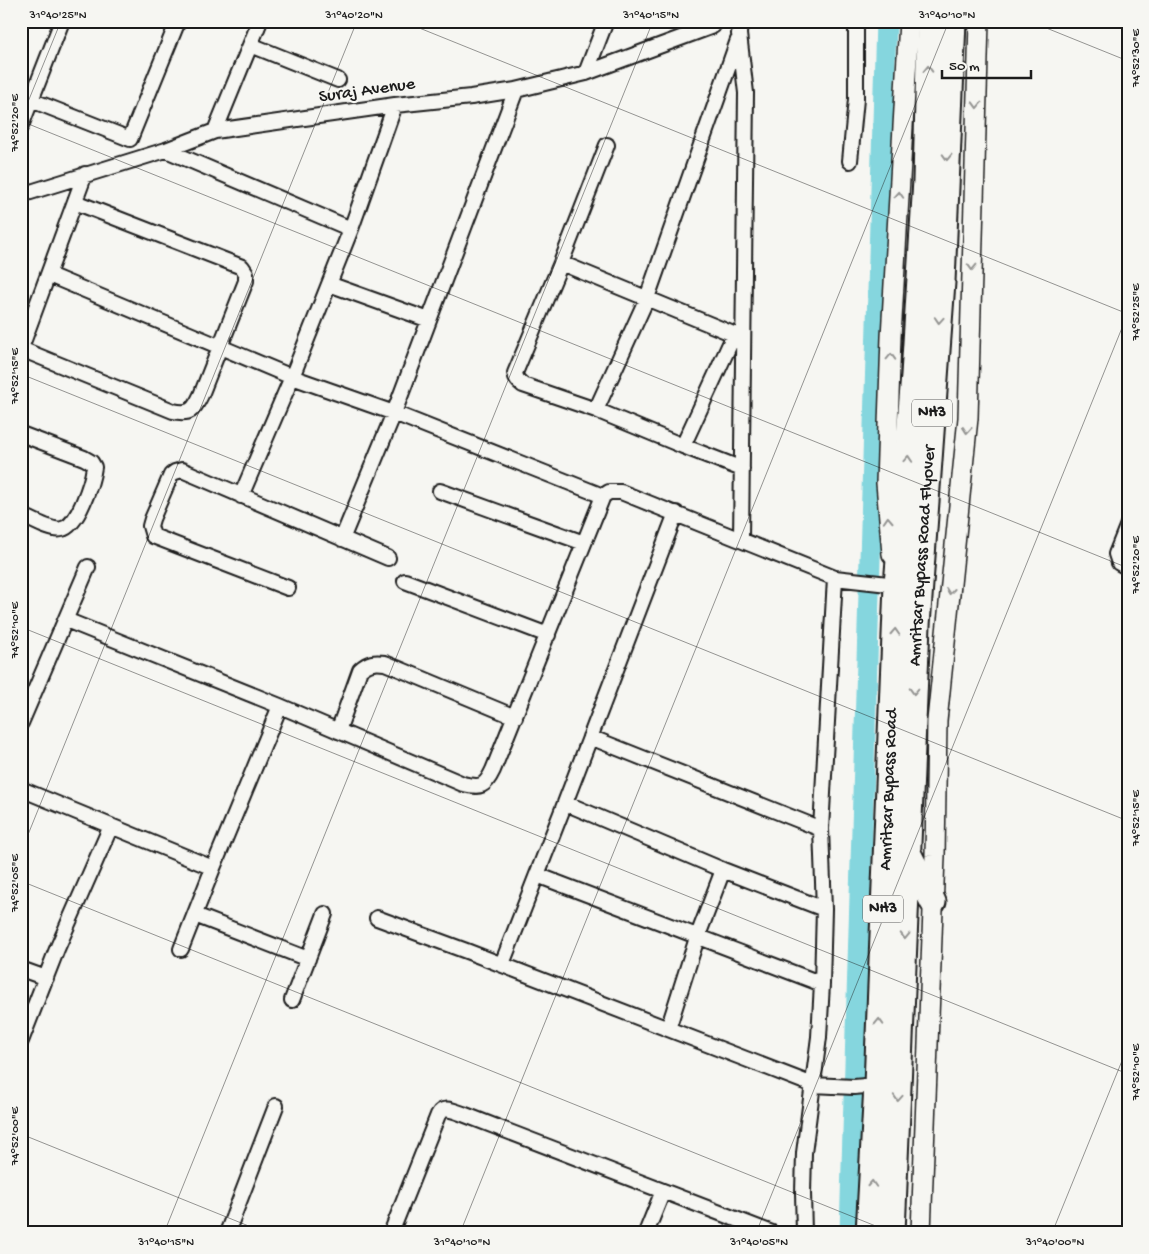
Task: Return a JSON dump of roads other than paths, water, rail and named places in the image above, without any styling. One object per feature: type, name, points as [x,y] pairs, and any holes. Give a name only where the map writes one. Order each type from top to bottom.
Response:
[{"type":"highway","name":"Amritsar Bypass Road Flyover","points":[[886,584],[903,525],[925,189],[930,21]]},
{"type":"highway","name":"Amritsar Bypass Road Flyover","points":[[908,852],[917,625],[942,282],[953,21]]},
{"type":"highway","name":"Amritsar Bypass Road","points":[[869,1233],[866,1086],[886,584]]},
{"type":"highway","name":"Amritsar Bypass Road","points":[[892,1233],[908,852]]},
{"type":"highway","points":[[908,852],[933,902]]},
{"type":"street","points":[[21,126],[62,21]]},
{"type":"street","points":[[134,159],[130,138],[178,21]]},
{"type":"street","points":[[586,73],[606,21]]},
{"type":"street","name":"Suraj Avenue","points":[[21,194],[166,150],[215,131],[516,90],[586,73],[714,23],[727,21]]},
{"type":"street","points":[[850,161],[856,100],[856,21]]},
{"type":"street","points":[[66,620],[280,706],[463,784],[476,787],[483,785],[489,778],[603,496],[609,492],[621,492],[835,578],[886,584],[890,543],[886,483],[909,21]]},
{"type":"street","points":[[921,1233],[933,902],[936,721],[968,418],[980,21]]},
{"type":"street","points":[[215,131],[251,45],[257,22]]},
{"type":"street","points":[[596,410],[647,298],[740,28]]},
{"type":"street","points":[[740,28],[746,93],[739,337],[742,470],[741,540]]},
{"type":"street","points":[[251,45],[338,80]]},
{"type":"street","points":[[342,539],[394,413],[516,90]]},
{"type":"street","points":[[31,100],[130,138]]},
{"type":"street","points":[[241,496],[352,229],[396,106]]},
{"type":"street","points":[[607,145],[515,376],[523,384],[596,410],[742,470]]},
{"type":"street","points":[[166,150],[352,229]]},
{"type":"street","points":[[75,202],[226,260],[244,269],[246,281],[196,404],[190,412],[173,411],[21,348],[85,174]]},
{"type":"street","points":[[561,263],[739,337]]},
{"type":"street","points":[[49,275],[292,377],[394,413],[603,496]]},
{"type":"street","points":[[329,284],[429,320]]},
{"type":"street","points":[[683,446],[739,337]]},
{"type":"street","points":[[21,434],[84,458],[91,462],[94,468],[80,511],[69,526],[62,530],[52,528],[21,515]]},
{"type":"street","points":[[288,588],[154,536],[151,532],[152,519],[168,481],[175,472],[182,470],[388,558]]},
{"type":"street","points":[[440,491],[584,543]]},
{"type":"street","points":[[502,964],[676,513]]},
{"type":"street","points":[[1128,524],[1116,554],[1119,563],[1128,568]]},
{"type":"street","points":[[21,724],[88,567]]},
{"type":"street","points":[[804,1233],[804,1153],[820,1085],[819,1036],[824,909],[821,829],[835,578]]},
{"type":"street","points":[[405,581],[548,635]]},
{"type":"street","points":[[338,731],[360,670],[367,663],[374,662],[386,663],[515,717]]},
{"type":"street","points":[[182,949],[213,868],[280,706]]},
{"type":"street","points":[[590,736],[821,829]]},
{"type":"street","points":[[21,789],[213,868]]},
{"type":"street","points":[[565,802],[723,870],[824,909]]},
{"type":"street","points":[[21,1041],[111,826]]},
{"type":"street","points":[[668,1028],[697,938],[723,870]]},
{"type":"street","points":[[536,876],[822,984]]},
{"type":"street","points":[[195,914],[308,959]]},
{"type":"street","points":[[292,1000],[325,914]]},
{"type":"street","points":[[377,918],[820,1085],[866,1086]]},
{"type":"street","points":[[21,969],[46,978]]},
{"type":"street","points":[[226,1233],[276,1106]]},
{"type":"street","points":[[391,1233],[438,1115],[446,1109],[772,1233]]},
{"type":"street","points":[[646,1233],[663,1191]]},
{"type":"waterway","points":[[850,1233],[886,21]]}]
